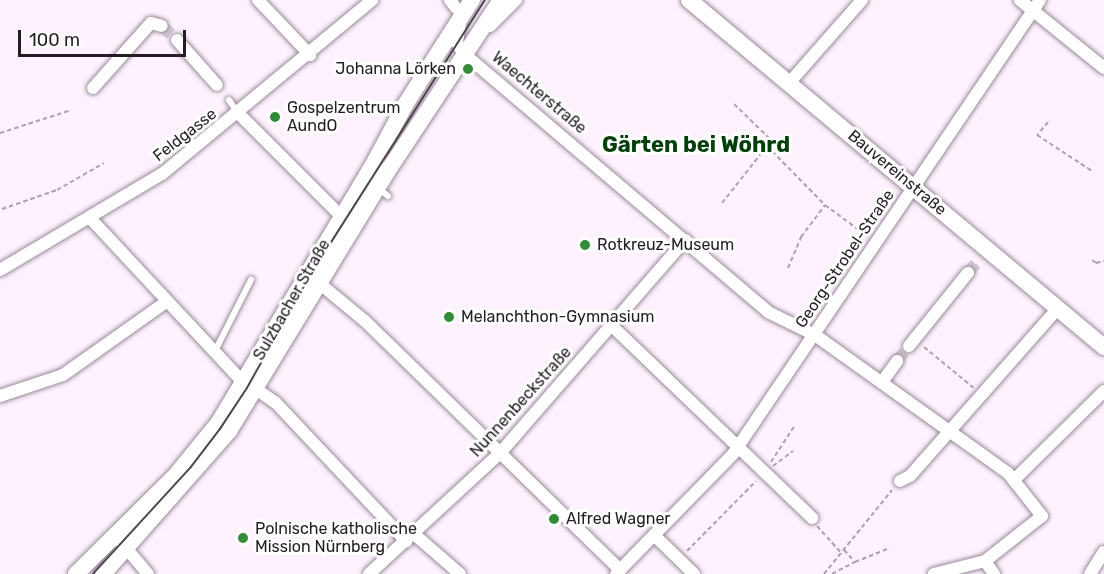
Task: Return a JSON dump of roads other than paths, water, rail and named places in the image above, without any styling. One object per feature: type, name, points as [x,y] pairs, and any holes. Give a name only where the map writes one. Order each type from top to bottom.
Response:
[{"type":"main road","name":"Sulzbacher Straße","points":[[103,574],[122,542],[250,386],[319,283],[347,222],[456,8],[472,0]]},
{"type":"main road","name":"Bauvereinstraße","points":[[690,0],[914,186],[984,254],[1058,308],[1104,347]]},
{"type":"main road","name":"Sulzbacher Straße","points":[[250,386],[347,222],[383,192],[499,2]]},
{"type":"main road","name":"Sulzbacher Straße","points":[[76,574],[122,542]]},
{"type":"street","points":[[258,0],[310,55]]},
{"type":"street","name":"Feldgasse","points":[[0,270],[162,174],[239,114],[372,0]]},
{"type":"street","points":[[476,40],[516,0]]},
{"type":"street","points":[[1020,0],[1036,5],[1104,68]]},
{"type":"street","points":[[790,82],[857,2]]},
{"type":"street","name":"Georg-Strobel-Straße","points":[[618,572],[738,447],[1036,5]]},
{"type":"street","points":[[456,8],[457,43],[467,55]]},
{"type":"street","points":[[93,88],[151,23],[162,26]]},
{"type":"street","points":[[177,40],[216,85]]},
{"type":"street","name":"Waechterstraße","points":[[467,55],[768,312],[815,335],[950,431],[1014,480],[1042,516],[985,561]]},
{"type":"street","points":[[239,114],[347,222]]},
{"type":"street","points":[[90,218],[213,354],[250,386],[276,403],[410,537],[460,574]]},
{"type":"street","name":"Nunnenbeckstraße","points":[[369,574],[501,452],[685,240]]},
{"type":"street","points":[[912,343],[968,273]]},
{"type":"street","points":[[319,283],[365,321],[501,452],[618,572]]},
{"type":"street","points":[[0,396],[63,375],[166,302]]},
{"type":"street","points":[[900,481],[910,476],[1058,308]]},
{"type":"street","points":[[611,325],[738,447],[760,476],[812,518]]},
{"type":"street","points":[[882,382],[897,362]]},
{"type":"street","points":[[1014,480],[1104,391]]},
{"type":"street","points":[[654,536],[694,574]]},
{"type":"street","points":[[122,542],[148,574]]},
{"type":"street","points":[[1090,574],[1104,552]]},
{"type":"street","points":[[934,574],[985,561],[994,574]]},
{"type":"lane","points":[[229,100],[239,114]]},
{"type":"lane","points":[[213,354],[251,280]]},
{"type":"tunnel","points":[[162,26],[177,40]]},
{"type":"tunnel","points":[[968,273],[979,260]]},
{"type":"tunnel","points":[[897,361],[909,346]]},
{"type":"tram line","points":[[93,574],[191,467],[220,429],[247,388],[311,274],[485,0]]},
{"type":"place","name":"Johanna Lörken","points":[[468,69]]},
{"type":"place","name":"Gospelzentrum AundO","points":[[275,117]]},
{"type":"place","name":"Rotkreuz-Museum","points":[[585,245]]},
{"type":"place","name":"Melanchthon-Gymnasium","points":[[449,317]]},
{"type":"place","name":"Alfred Wagner","points":[[554,519]]},
{"type":"place","name":"Polnische katholische Mission Nürnberg","points":[[243,538]]},
{"type":"district","name":"Gärten bei Wöhrd","points":[[696,145]]}]
